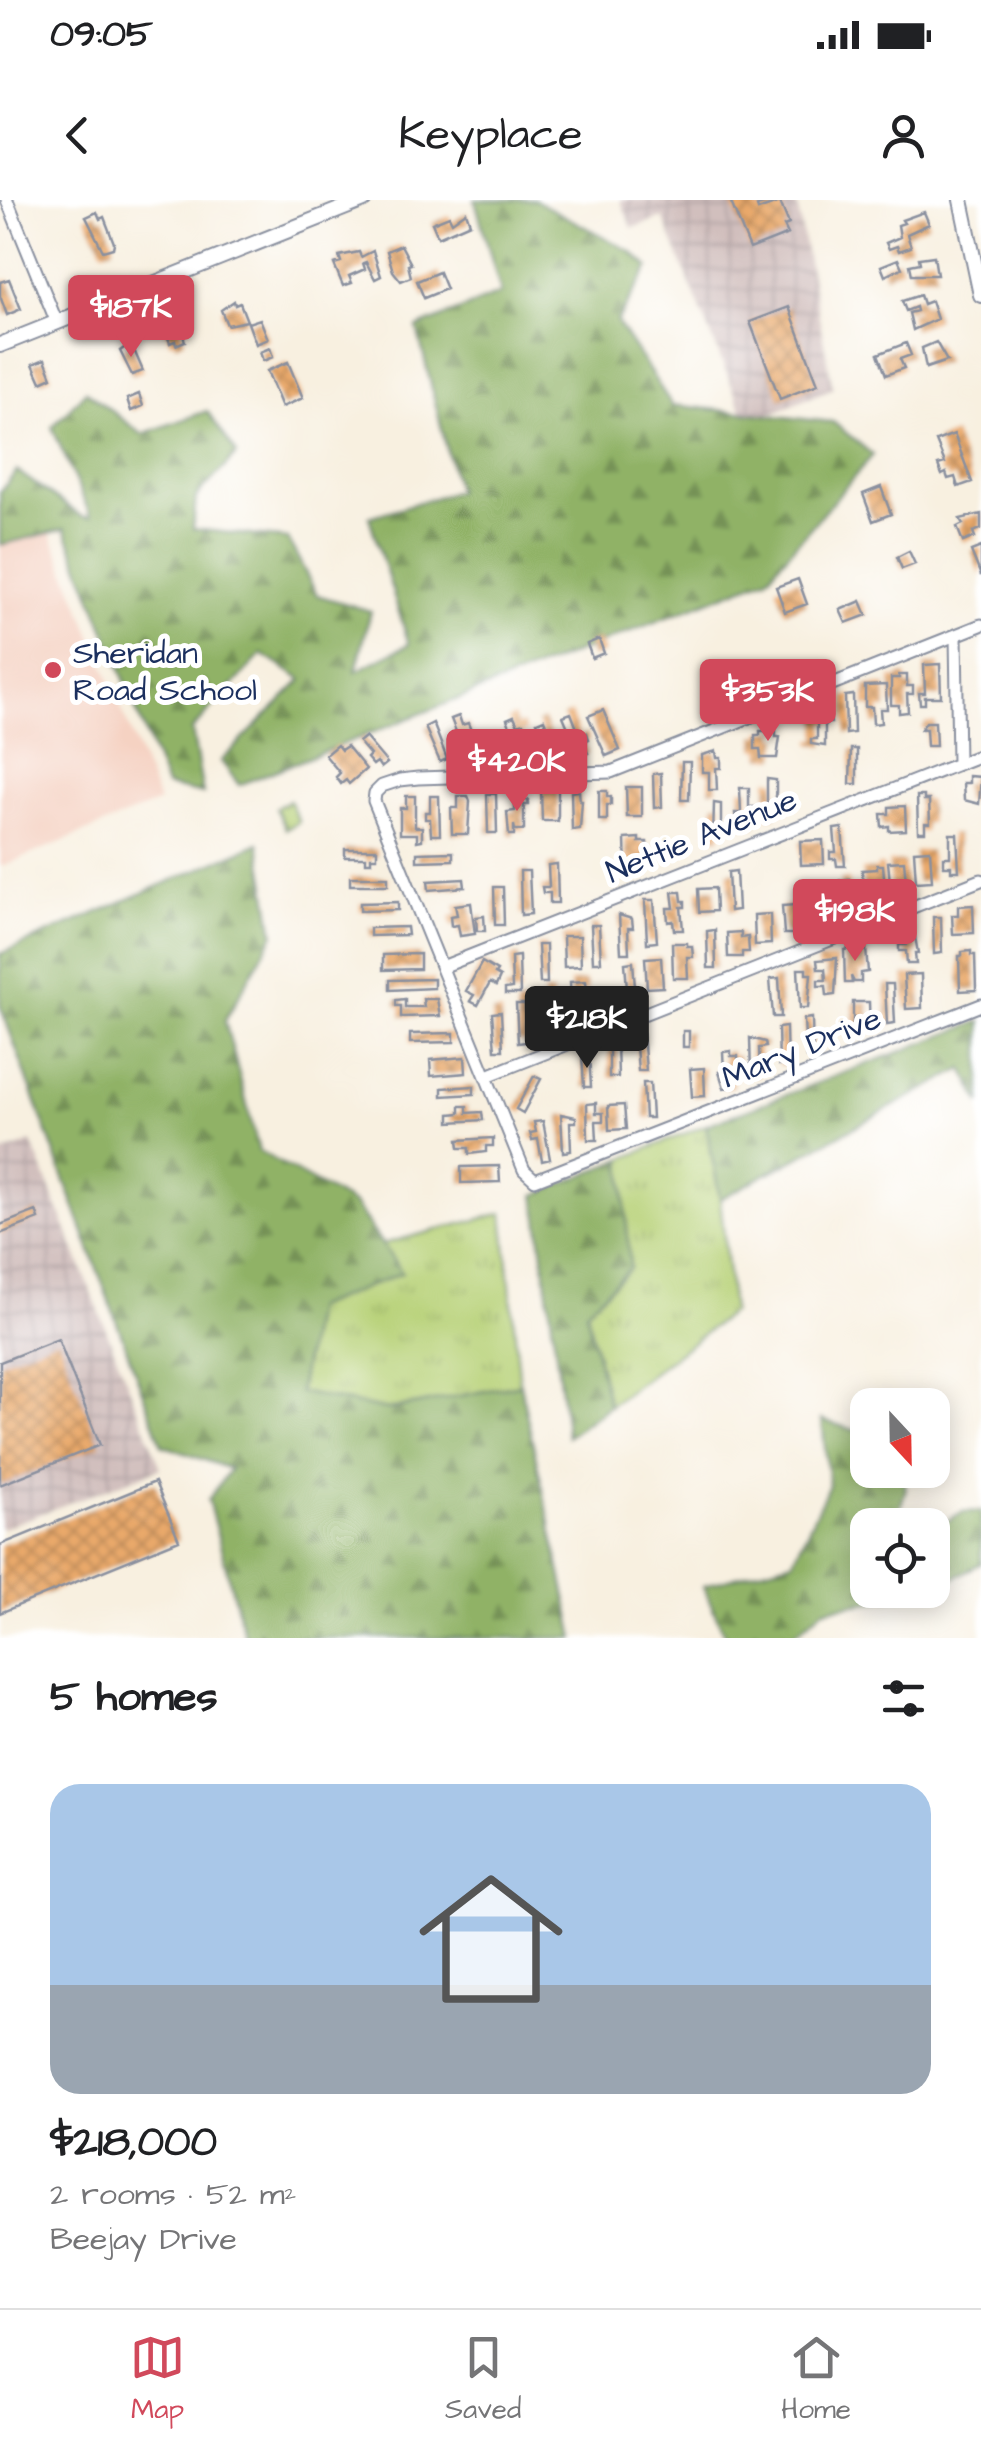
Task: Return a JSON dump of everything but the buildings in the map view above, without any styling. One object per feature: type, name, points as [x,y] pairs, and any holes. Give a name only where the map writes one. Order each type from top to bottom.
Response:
[{"type":"street","points":[[8,200],[57,323]]},
{"type":"street","points":[[961,200],[981,296]]},
{"type":"street","points":[[0,345],[357,201]]},
{"type":"street","points":[[981,625],[611,772],[400,780],[382,786],[374,801],[486,1076],[981,880]]},
{"type":"street","points":[[956,635],[958,763]]},
{"type":"street","name":"Nettie Avenue","points":[[442,966],[981,755]]},
{"type":"street","name":"Mary Drive","points":[[486,1076],[529,1177],[542,1179],[981,1005]]},
{"type":"shaded area","points":[[620,200],[796,200],[833,388],[747,423],[663,218],[632,228]]},
{"type":"shaded area","name":"Sheridan Road School","points":[[45,519],[159,802],[0,867],[0,537]]},
{"type":"shaded area","points":[[32,1142],[161,1468],[0,1529],[0,1154]]},
{"type":"green space","points":[[475,200],[535,200],[630,251],[649,267],[617,322],[672,405],[833,422],[873,455],[767,578],[239,785],[221,761],[302,680],[262,654],[192,730],[203,794],[166,786],[65,529],[0,545],[0,492],[17,471],[81,516],[91,517],[52,427],[86,391],[142,434],[207,411],[237,454],[196,497],[193,529],[288,539],[317,595],[371,611],[356,671],[409,644],[369,517],[457,491],[417,328],[501,293]]},
{"type":"green space","points":[[289,800],[299,822],[286,829],[276,808]]},
{"type":"green space","points":[[259,843],[274,934],[225,1021],[259,1151],[355,1205],[402,1273],[314,1308],[299,1392],[388,1410],[520,1384],[575,1638],[245,1638],[208,1500],[230,1469],[162,1445],[0,1005],[0,954]]},
{"type":"green space","points":[[981,1021],[981,1104],[963,1069],[720,1199],[706,1125]]},
{"type":"green space","points":[[706,1125],[720,1199],[732,1312],[609,1406],[586,1311],[630,1268],[622,1159]]},
{"type":"green space","points":[[622,1159],[630,1268],[586,1311],[609,1406],[567,1437],[535,1195]]},
{"type":"green space","points":[[503,1213],[520,1384],[388,1410],[299,1393],[314,1308],[401,1273],[382,1244]]},
{"type":"green space","points":[[822,1420],[850,1429],[850,1488],[906,1488],[900,1508],[850,1508],[850,1605],[824,1609],[790,1638],[726,1638],[703,1586],[793,1561],[829,1485]]},
{"type":"green space","points":[[981,1511],[981,1563],[950,1581],[950,1519],[962,1512]]},
{"type":"place","name":"Sheridan Road School","points":[[53,670]]}]
